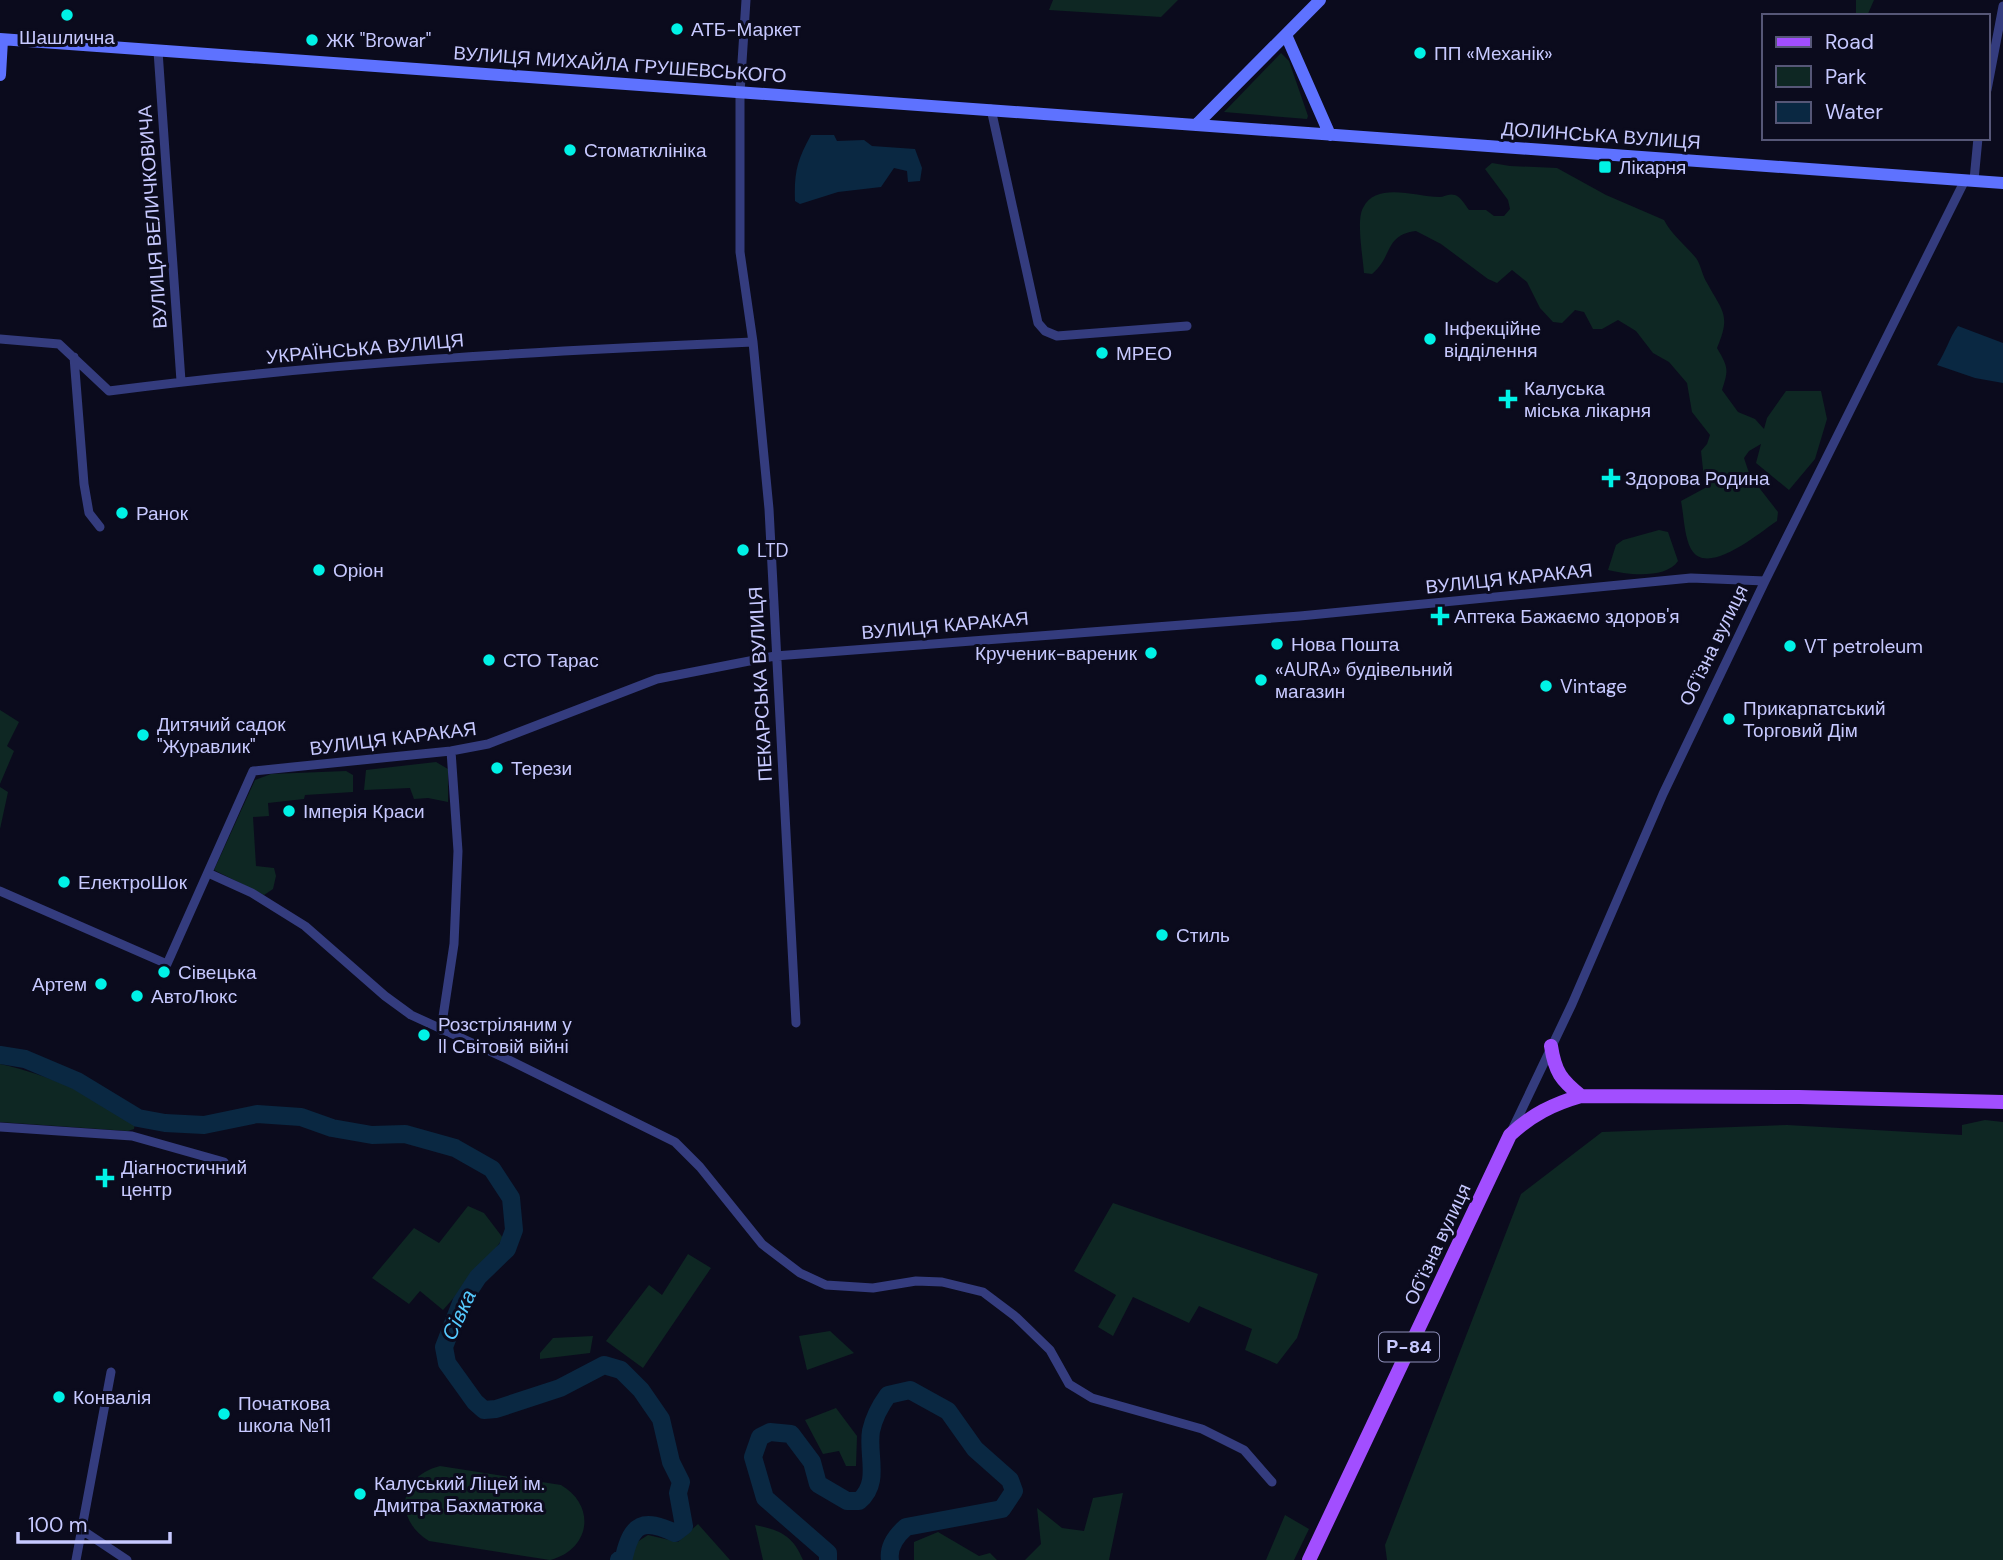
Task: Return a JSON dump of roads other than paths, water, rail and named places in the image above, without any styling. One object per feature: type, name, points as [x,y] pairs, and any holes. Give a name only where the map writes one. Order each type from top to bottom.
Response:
[{"type":"main road","points":[[1196,125],[1320,0]]},
{"type":"main road","points":[[1286,35],[1330,135]]},
{"type":"main road","name":"ВУЛИЦЯ МИХАЙЛА ГРУШЕВСЬКОГО","points":[[1,39],[1196,125]]},
{"type":"main road","points":[[0,75],[1,39]]},
{"type":"main road","name":"ДОЛИНСЬКА ВУЛИЦЯ","points":[[1196,125],[2003,183]]},
{"type":"main road","points":[[1551,1046],[1554,1065],[1561,1078],[1581,1096]]},
{"type":"main road","name":"Обʼїзна вулиця","points":[[1309,1560],[1510,1135],[1527,1119],[1558,1103],[1581,1096],[2003,1102]]},
{"type":"street","name":"ПЕКАРСЬКА ВУЛИЦЯ","points":[[746,0],[740,93],[740,252],[753,342],[769,509],[796,1023]]},
{"type":"street","points":[[1989,80],[2003,6]]},
{"type":"street","name":"ВУЛИЦЯ ВЕЛИЧКОВИЧА","points":[[158,51],[181,382]]},
{"type":"street","points":[[991,109],[1038,323],[1045,331],[1056,336],[1187,326]]},
{"type":"street","points":[[1969,180],[1978,140]]},
{"type":"street","name":"Обʼїзна вулиця","points":[[1510,1135],[1577,994],[1663,794],[1765,581],[1969,180]]},
{"type":"street","name":"УКРАЇНСЬКА ВУЛИЦЯ","points":[[0,339],[60,344],[109,391],[433,359],[753,342]]},
{"type":"street","points":[[74,357],[84,484],[89,513],[100,527]]},
{"type":"street","name":"ВУЛИЦЯ КАРАКАЯ","points":[[208,873],[253,771],[452,751],[488,744],[657,679],[775,656],[1312,615],[1691,578],[1765,581]]},
{"type":"street","points":[[441,1030],[454,944],[458,851],[452,751]]},
{"type":"street","points":[[0,891],[167,964],[208,873],[252,894],[304,926],[411,1015],[675,1142],[700,1167],[762,1244],[800,1273],[826,1285],[873,1288],[916,1281],[942,1282],[982,1292],[1016,1317],[1050,1350],[1069,1384],[1092,1398],[1202,1429],[1244,1450],[1272,1482]]},
{"type":"street","points":[[0,1127],[132,1136],[224,1162]]},
{"type":"street","points":[[76,1560],[111,1372]]},
{"type":"street","points":[[82,1530],[127,1560]]},
{"type":"water","points":[[811,135],[834,135],[837,141],[864,140],[872,146],[915,149],[922,168],[920,181],[908,182],[907,171],[894,168],[881,187],[838,192],[800,204],[795,201],[796,174],[802,152]]},
{"type":"water","points":[[1958,326],[2003,343],[2003,383],[1975,378],[1937,365]]},
{"type":"waterway","name":"Сівка","points":[[0,1055],[25,1059],[77,1081],[138,1118],[165,1123],[204,1125],[257,1114],[301,1117],[332,1128],[372,1135],[405,1134],[455,1148],[492,1169],[511,1198],[514,1230],[507,1249],[478,1277],[461,1303],[444,1347],[447,1363],[475,1402],[484,1410],[496,1409],[560,1388],[604,1365],[621,1370],[641,1390],[661,1419],[671,1462],[681,1482],[678,1493],[684,1526],[675,1533],[655,1526],[640,1527],[631,1537],[624,1557],[619,1560]]},
{"type":"waterway","name":"Сівка","points":[[828,1560],[828,1553],[765,1498],[753,1457],[760,1437],[770,1432],[791,1434],[812,1462],[818,1484],[847,1501],[859,1501],[870,1486],[870,1440],[878,1412],[888,1395],[910,1390],[948,1411],[975,1449],[1010,1480],[1014,1491],[1002,1509],[906,1527],[890,1550],[890,1560]]},
{"type":"place","name":"Шашлична","points":[[67,15]]},
{"type":"place","name":"АТБ-Маркет","points":[[677,29]]},
{"type":"place","name":"ЖК \"Browar\"","points":[[312,40]]},
{"type":"place","name":"ПП «Механік»","points":[[1420,53]]},
{"type":"place","name":"Стоматклініка","points":[[570,150]]},
{"type":"place","name":"Лікарня","points":[[1605,167]]},
{"type":"place","name":"Інфекційне відділення","points":[[1430,339]]},
{"type":"place","name":"МРЕО","points":[[1102,353]]},
{"type":"place","name":"Калуська міська лікарня","points":[[1508,399]]},
{"type":"place","name":"Здорова Родина","points":[[1611,478]]},
{"type":"place","name":"Ранок","points":[[122,513]]},
{"type":"place","name":"LTD","points":[[743,550]]},
{"type":"place","name":"Оріон","points":[[319,570]]},
{"type":"place","name":"Аптека Бажаємо здоров'я","points":[[1440,616]]},
{"type":"place","name":"Нова Пошта","points":[[1277,644]]},
{"type":"place","name":"VT petroleum","points":[[1790,646]]},
{"type":"place","name":"Крученик-вареник","points":[[1151,653]]},
{"type":"place","name":"СТО Тарас","points":[[489,660]]},
{"type":"place","name":"«AURA» будівельний магазин","points":[[1261,680]]},
{"type":"place","name":"Vintage","points":[[1546,686]]},
{"type":"place","name":"Прикарпатський Торговий Дім","points":[[1729,719]]},
{"type":"place","name":"Дитячий садок \"Журавлик\"","points":[[143,735]]},
{"type":"place","name":"Терези","points":[[497,768]]},
{"type":"place","name":"Імперія Краси","points":[[289,811]]},
{"type":"place","name":"ЕлектроШок","points":[[64,882]]},
{"type":"place","name":"Стиль","points":[[1162,935]]},
{"type":"place","name":"Сівецька","points":[[164,972]]},
{"type":"place","name":"Артем","points":[[101,984]]},
{"type":"place","name":"АвтоЛюкс","points":[[137,996]]},
{"type":"place","name":"Розстріляним у II Світовій війні","points":[[424,1035]]},
{"type":"place","name":"Діагностичний центр","points":[[105,1178]]},
{"type":"place","name":"Конвалія","points":[[59,1397]]},
{"type":"place","name":"Початкова школа №11","points":[[224,1414]]},
{"type":"place","name":"Калуський Ліцей ім. Дмитра Бахматюка","points":[[360,1494]]}]
